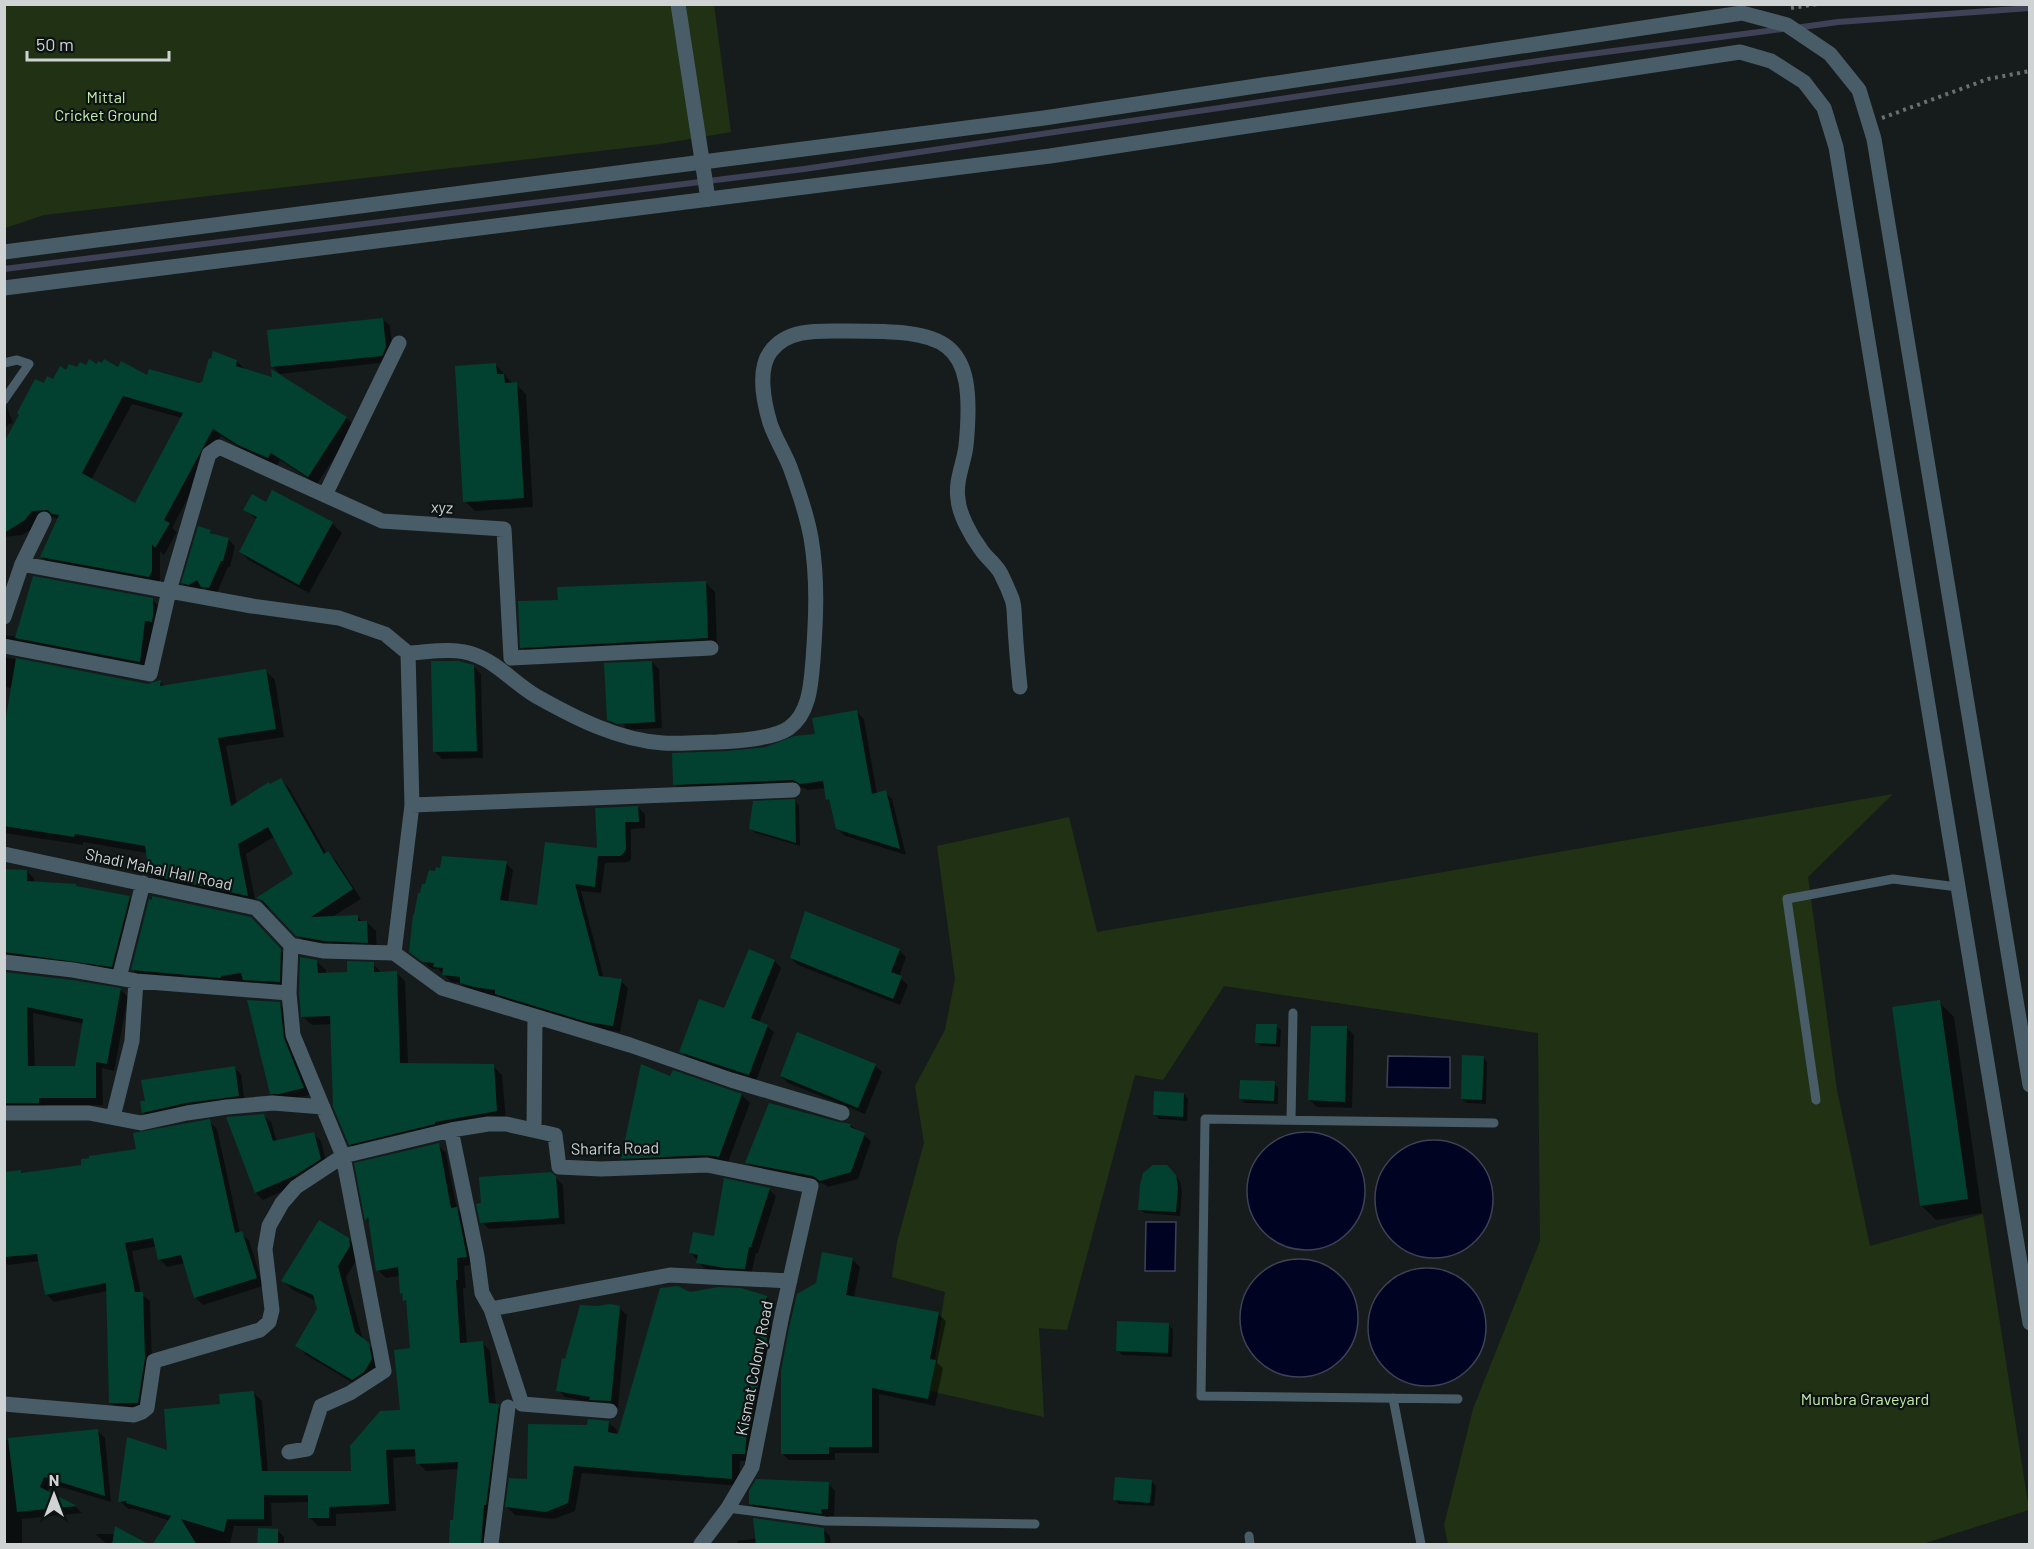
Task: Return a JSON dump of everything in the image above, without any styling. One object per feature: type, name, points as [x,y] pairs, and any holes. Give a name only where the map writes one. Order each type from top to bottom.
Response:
[{"type":"street","points":[[678,4],[707,195]]},
{"type":"street","points":[[4,252],[703,167],[1743,13],[1787,25],[1830,54],[1859,90],[1874,139],[2030,1085]]},
{"type":"street","points":[[4,288],[707,195],[1050,156],[1740,52],[1771,60],[1804,82],[1824,108],[1836,147],[2030,1323]]},
{"type":"street","points":[[22,564],[252,606],[339,618],[385,634],[408,653],[454,651],[471,653],[485,659],[535,695],[606,731],[652,742],[733,741],[776,734],[789,728],[799,718],[807,702],[812,674],[817,610],[816,575],[810,536],[794,480],[770,424],[764,388],[764,363],[772,349],[789,336],[813,331],[890,331],[929,336],[949,346],[963,366],[968,417],[966,450],[959,478],[957,500],[978,547],[999,569],[1013,601],[1020,687]]},
{"type":"street","points":[[325,495],[399,343]]},
{"type":"street","name":"xyz","points":[[169,591],[209,454],[219,447],[382,521],[504,529],[511,658],[711,648]]},
{"type":"street","points":[[4,617],[22,564],[44,519]]},
{"type":"street","points":[[4,646],[150,674],[169,591]]},
{"type":"street","points":[[394,953],[412,806],[408,653]]},
{"type":"street","points":[[412,806],[793,790]]},
{"type":"street","name":"Shadi Mahal Hall Road","points":[[4,854],[256,908],[291,945]]},
{"type":"street","points":[[118,978],[143,884]]},
{"type":"street","points":[[289,1452],[308,1449],[321,1406],[350,1393],[384,1371],[343,1156],[293,1035],[289,993],[291,945],[323,951],[394,953],[442,988],[842,1113]]},
{"type":"street","points":[[4,962],[73,970],[136,981],[289,993]]},
{"type":"street","points":[[112,1117],[132,1041],[136,981]]},
{"type":"street","points":[[534,1130],[535,1017]]},
{"type":"street","points":[[4,1113],[88,1113],[141,1123],[187,1113],[238,1106],[291,1103],[323,1107]]},
{"type":"street","name":"Sharifa Road","points":[[4,1404],[134,1415],[147,1408],[154,1361],[260,1330],[269,1322],[272,1310],[265,1249],[269,1226],[282,1203],[296,1187],[343,1156],[451,1130],[488,1124],[506,1124],[555,1135],[559,1167],[602,1169],[707,1165],[811,1186]]},
{"type":"street","points":[[451,1130],[477,1256],[482,1293],[491,1309],[522,1404],[610,1411]]},
{"type":"street","name":"Kismat Colony Road","points":[[706,1541],[752,1467],[789,1281],[811,1186]]},
{"type":"street","points":[[491,1309],[670,1275],[789,1281]]},
{"type":"street","points":[[491,1545],[508,1407]]},
{"type":"lane","points":[[4,363],[16,360],[29,364],[4,400]]},
{"type":"lane","points":[[1816,1100],[1786,899],[1893,879],[1958,887]]},
{"type":"lane","points":[[1291,1120],[1293,1013]]},
{"type":"lane","points":[[1458,1399],[1201,1396],[1205,1119],[1494,1123]]},
{"type":"lane","points":[[1393,1398],[1421,1545]]},
{"type":"lane","points":[[728,1508],[825,1521],[1035,1524]]},
{"type":"path","points":[[1869,123],[1988,80],[2030,71]]},
{"type":"green space","name":"Mittal Cricket Ground","points":[[4,5],[714,5],[731,132],[660,144],[44,215],[5,228]]},
{"type":"green space","name":"Mumbra Graveyard","points":[[1893,794],[1808,877],[1837,1090],[1870,1246],[1983,1214],[2029,1510],[1922,1544],[1448,1544],[1444,1525],[1473,1409],[1540,1241],[1538,1033],[1224,986],[1163,1080],[1135,1075],[1067,1330],[1039,1328],[1044,1417],[930,1391],[945,1292],[892,1277],[897,1242],[924,1143],[915,1086],[945,1030],[955,979],[937,846],[1069,817],[1097,932]]},
{"type":"water","points":[[1388,1056],[1450,1057],[1450,1088],[1387,1087]]},
{"type":"water","points":[[1306,1132],[1329,1137],[1348,1149],[1360,1168],[1365,1191],[1360,1214],[1348,1233],[1329,1245],[1306,1250],[1283,1245],[1264,1233],[1252,1214],[1247,1191],[1252,1168],[1264,1149],[1283,1137]]},
{"type":"water","points":[[1434,1140],[1457,1145],[1476,1157],[1488,1176],[1493,1199],[1488,1222],[1476,1241],[1457,1253],[1434,1258],[1411,1253],[1392,1241],[1380,1222],[1375,1199],[1380,1176],[1392,1157],[1411,1145]]},
{"type":"water","points":[[1146,1222],[1176,1222],[1175,1271],[1145,1271]]},
{"type":"water","points":[[1299,1259],[1322,1264],[1341,1276],[1353,1295],[1358,1318],[1353,1341],[1341,1360],[1322,1372],[1299,1377],[1276,1372],[1257,1360],[1245,1341],[1240,1318],[1245,1295],[1257,1276],[1276,1264]]},
{"type":"water","points":[[1427,1268],[1450,1273],[1469,1285],[1481,1304],[1486,1327],[1481,1350],[1469,1369],[1450,1381],[1427,1386],[1404,1381],[1385,1369],[1373,1350],[1368,1327],[1373,1304],[1385,1285],[1404,1273]]},
{"type":"building","points":[[383,318],[386,347],[382,356],[271,367],[267,330]]},
{"type":"building","points":[[213,351],[237,360],[236,366],[272,377],[271,369],[347,417],[308,477],[271,453],[268,458],[238,445],[213,429],[164,520],[170,523],[155,548],[152,544],[152,571],[149,577],[40,557],[59,515],[52,514],[48,510],[32,511],[25,520],[4,533],[4,442],[35,379],[44,383],[47,376],[53,379],[60,366],[66,370],[69,364],[77,367],[80,362],[86,365],[89,359],[97,364],[98,361],[102,363],[104,359],[118,367],[121,361],[147,375],[149,369],[199,383],[202,382],[209,358],[211,359]],"holes":[[[123,396],[183,413],[135,503],[82,473]]]},
{"type":"building","points":[[496,363],[497,374],[504,374],[505,383],[517,382],[524,498],[463,502],[455,366]]},
{"type":"building","points":[[272,490],[333,522],[299,585],[239,552],[257,517],[243,510],[252,494],[266,502]]},
{"type":"building","points":[[198,526],[211,530],[210,533],[229,538],[223,561],[209,588],[201,587],[197,580],[189,585],[181,583]]},
{"type":"building","points":[[33,576],[153,598],[152,622],[145,621],[140,662],[15,638]]},
{"type":"building","points":[[706,581],[708,638],[520,648],[518,601],[558,600],[557,587]]},
{"type":"building","points":[[16,658],[148,684],[161,680],[160,686],[266,669],[276,729],[218,738],[231,806],[269,782],[270,784],[281,778],[324,854],[328,851],[353,889],[311,917],[358,915],[358,921],[367,921],[368,943],[324,941],[296,936],[263,901],[256,898],[293,874],[268,827],[238,844],[248,896],[149,875],[145,846],[75,834],[74,837],[4,826],[4,717],[6,717]]},
{"type":"building","points":[[431,661],[458,661],[474,665],[477,751],[433,752]]},
{"type":"building","points":[[652,661],[655,722],[617,724],[607,720],[604,663]]},
{"type":"building","points":[[857,710],[872,794],[886,790],[900,849],[836,829],[829,799],[826,800],[823,781],[800,784],[793,780],[673,785],[672,753],[766,747],[794,736],[815,734],[812,718]]},
{"type":"building","points":[[795,799],[796,843],[749,829],[753,801]]},
{"type":"building","points":[[638,806],[639,822],[625,822],[626,849],[624,853],[620,856],[598,856],[595,887],[575,884],[599,976],[622,979],[613,1026],[587,1022],[495,994],[495,990],[460,983],[460,977],[442,975],[443,968],[433,967],[434,963],[423,962],[409,952],[418,893],[420,893],[422,884],[425,884],[429,870],[435,871],[436,867],[440,868],[442,856],[507,861],[500,900],[537,905],[545,842],[597,848],[595,808]]},
{"type":"building","points":[[4,869],[27,870],[27,881],[76,884],[76,886],[130,896],[112,967],[4,952]]},
{"type":"building","points":[[152,896],[251,917],[281,949],[280,982],[243,980],[241,973],[221,976],[221,978],[131,970],[149,899],[152,900]]},
{"type":"building","points":[[805,911],[900,949],[891,972],[902,976],[893,999],[790,958]]},
{"type":"building","points":[[749,949],[775,960],[751,1018],[768,1025],[749,1075],[679,1052],[699,999],[724,1008]]},
{"type":"building","points":[[300,957],[317,960],[318,973],[347,972],[347,961],[374,962],[374,972],[397,971],[400,1063],[494,1064],[497,1111],[435,1122],[435,1124],[349,1145],[333,1107],[330,1016],[301,1017]]},
{"type":"building","points":[[4,972],[121,988],[107,1064],[96,1062],[96,1098],[39,1098],[39,1103],[4,1103]],"holes":[[[27,1007],[83,1019],[75,1066],[28,1066]]]},
{"type":"building","points":[[247,1000],[280,1002],[284,1038],[304,1088],[270,1094]]},
{"type":"building","points":[[1940,1000],[1968,1199],[1920,1206],[1892,1007]]},
{"type":"building","points":[[1256,1024],[1277,1024],[1276,1044],[1255,1043]]},
{"type":"building","points":[[1311,1026],[1347,1026],[1345,1102],[1308,1100]]},
{"type":"building","points":[[797,1032],[876,1064],[858,1108],[780,1076]]},
{"type":"building","points":[[1462,1055],[1484,1056],[1482,1100],[1461,1099]]},
{"type":"building","points":[[641,1064],[670,1076],[673,1070],[742,1094],[719,1157],[707,1155],[621,1159]]},
{"type":"building","points":[[235,1066],[239,1096],[186,1103],[142,1113],[140,1101],[145,1101],[141,1080]]},
{"type":"building","points":[[1240,1080],[1275,1081],[1274,1101],[1239,1099]]},
{"type":"building","points":[[1154,1091],[1184,1093],[1183,1117],[1153,1115]]},
{"type":"building","points":[[769,1103],[851,1124],[850,1127],[865,1133],[851,1172],[820,1181],[813,1176],[745,1163]]},
{"type":"building","points":[[264,1114],[273,1141],[314,1132],[321,1159],[296,1175],[255,1193],[226,1117]]},
{"type":"building","points":[[210,1119],[235,1233],[242,1231],[257,1278],[194,1298],[181,1255],[158,1260],[153,1238],[125,1243],[135,1292],[143,1292],[145,1358],[138,1403],[109,1403],[106,1283],[45,1295],[37,1254],[5,1257],[4,1172],[21,1170],[21,1173],[81,1165],[81,1159],[89,1158],[89,1156],[136,1149],[133,1133]]},
{"type":"building","points":[[439,1143],[451,1208],[457,1207],[467,1257],[457,1258],[460,1343],[483,1341],[489,1403],[499,1404],[486,1505],[484,1505],[481,1545],[449,1545],[458,1462],[416,1464],[415,1449],[386,1450],[389,1504],[329,1507],[329,1518],[308,1518],[308,1495],[264,1495],[264,1519],[227,1519],[224,1532],[181,1519],[197,1545],[152,1545],[171,1516],[126,1503],[127,1501],[118,1502],[127,1437],[167,1450],[164,1409],[220,1404],[219,1394],[254,1391],[262,1471],[351,1471],[350,1446],[380,1411],[400,1410],[394,1350],[410,1348],[406,1300],[403,1301],[402,1293],[400,1294],[398,1267],[376,1271],[368,1217],[365,1221],[354,1163]]},
{"type":"building","points":[[1153,1165],[1167,1165],[1176,1175],[1178,1187],[1176,1212],[1138,1210],[1143,1173]]},
{"type":"building","points":[[551,1172],[556,1176],[559,1218],[480,1223],[476,1204],[481,1203],[479,1177]]},
{"type":"building","points":[[724,1178],[770,1188],[751,1247],[749,1247],[745,1269],[696,1263],[698,1255],[689,1253],[693,1232],[714,1236]]},
{"type":"building","points":[[319,1220],[349,1238],[350,1246],[338,1266],[355,1332],[369,1343],[372,1359],[364,1372],[352,1380],[295,1346],[317,1309],[313,1295],[281,1281]]},
{"type":"building","points":[[822,1252],[853,1258],[846,1295],[939,1312],[930,1359],[936,1360],[928,1399],[872,1388],[872,1447],[829,1447],[829,1454],[781,1454],[781,1371],[789,1328],[797,1294],[816,1283]]},
{"type":"building","points":[[678,1286],[690,1292],[718,1287],[741,1288],[767,1296],[760,1321],[770,1323],[753,1411],[749,1410],[745,1454],[732,1454],[732,1479],[574,1466],[568,1503],[546,1512],[505,1507],[509,1478],[527,1479],[528,1424],[587,1425],[588,1419],[609,1421],[608,1432],[618,1434],[660,1288]]},
{"type":"building","points":[[580,1305],[620,1306],[611,1401],[589,1400],[590,1397],[556,1391],[562,1358],[565,1359]]},
{"type":"building","points":[[1117,1321],[1169,1323],[1168,1353],[1116,1351]]},
{"type":"building","points":[[98,1429],[105,1496],[44,1477],[40,1487],[77,1506],[17,1512],[8,1438]]},
{"type":"building","points":[[1115,1477],[1152,1480],[1150,1503],[1113,1500]]},
{"type":"building","points":[[756,1479],[829,1482],[828,1509],[821,1509],[822,1514],[749,1504],[749,1491]]},
{"type":"building","points":[[753,1518],[824,1528],[825,1545],[756,1545]]},
{"type":"building","points":[[115,1526],[150,1545],[112,1545]]},
{"type":"building","points":[[258,1528],[278,1529],[278,1545],[257,1545]]},
{"type":"waterway","points":[[1795,28],[1838,22],[2030,8]]},
{"type":"waterway","points":[[4,269],[804,169],[1552,59],[1782,29]]}]
